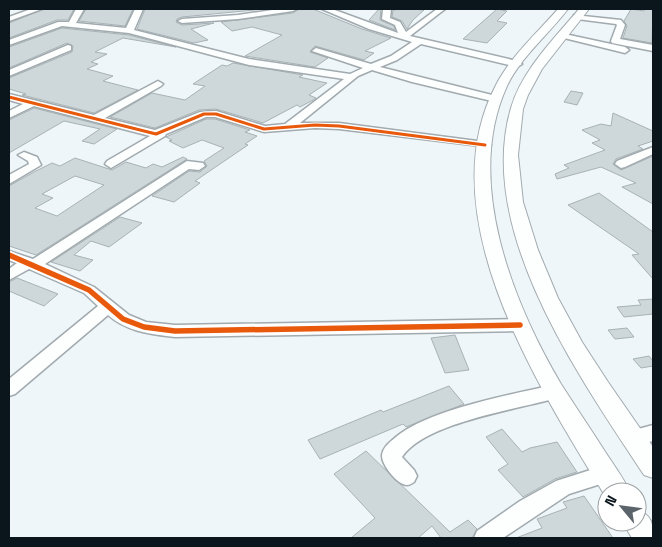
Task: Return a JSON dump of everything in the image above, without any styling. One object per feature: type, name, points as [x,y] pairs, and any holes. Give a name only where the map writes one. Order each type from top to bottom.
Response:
[{"type":"main road","points":[[575,12],[564,35],[532,76],[518,109],[512,149],[517,207],[529,250],[547,297],[577,349],[653,467]]},
{"type":"main road","points":[[575,12],[517,64],[502,84],[488,119],[482,166],[484,209],[504,285],[520,326],[554,392],[611,482]]},
{"type":"street","points":[[9,19],[38,9]]},
{"type":"street","points":[[71,25],[80,9]]},
{"type":"street","points":[[129,31],[139,9]]},
{"type":"street","points":[[182,21],[238,17],[293,9]]},
{"type":"street","points":[[326,9],[372,28],[403,37],[517,64]]},
{"type":"street","points":[[388,9],[386,19],[395,21],[400,26],[403,37]]},
{"type":"street","points":[[403,37],[441,9]]},
{"type":"street","points":[[575,12],[618,22],[621,25],[614,41],[653,48]]},
{"type":"street","points":[[9,43],[54,26],[71,25],[129,31],[249,62],[300,71],[352,77]]},
{"type":"street","points":[[564,35],[653,57]]},
{"type":"street","points":[[287,128],[352,77],[370,67],[394,58],[420,41]]},
{"type":"street","points":[[9,74],[68,48]]},
{"type":"street","points":[[316,51],[415,80],[496,99]]},
{"type":"street","points":[[94,119],[158,84]]},
{"type":"street","points":[[9,97],[161,134]]},
{"type":"street","points":[[9,116],[32,103]]},
{"type":"street","points":[[111,164],[192,118],[216,114],[264,129],[315,125],[339,126],[485,144]]},
{"type":"street","points":[[622,164],[653,150]]},
{"type":"street","points":[[9,180],[34,165],[33,159],[24,156]]},
{"type":"street","points":[[9,275],[31,264],[186,165],[199,166]]},
{"type":"street","points":[[9,255],[89,290],[123,319],[144,327],[175,331],[520,326]]},
{"type":"street","points":[[9,389],[108,307]]},
{"type":"street","points":[[407,476],[392,460],[392,453],[396,447],[417,433],[479,409],[554,392]]},
{"type":"street","points":[[634,438],[653,433]]},
{"type":"street","points":[[485,538],[528,508],[563,487],[606,474]]},
{"type":"building","points":[[44,9],[74,9],[68,20],[57,20],[9,38],[9,23]]},
{"type":"building","points":[[86,9],[133,9],[125,26],[79,21]]},
{"type":"building","points":[[145,9],[265,9],[177,19],[176,22],[182,25],[214,23],[191,29],[208,40],[194,43],[137,29]]},
{"type":"building","points":[[299,9],[313,9],[362,29],[391,38],[365,51],[374,53],[364,60],[315,46],[310,52],[328,58],[315,67],[245,56],[282,35],[252,27],[232,31],[221,22],[293,13]]},
{"type":"building","points":[[381,9],[380,20],[394,26],[395,30],[369,20]]},
{"type":"building","points":[[497,9],[507,11],[497,21],[507,23],[487,43],[463,39]]},
{"type":"building","points":[[631,9],[644,11],[645,9],[653,9],[652,43],[623,38],[627,26],[624,21]]},
{"type":"building","points":[[393,10],[424,10],[413,20],[407,29],[402,21],[392,17]]},
{"type":"building","points":[[62,28],[129,35],[176,47],[123,38],[95,52],[107,54],[91,62],[98,64],[87,69],[113,76],[103,81],[138,90],[94,113],[22,95],[26,94],[9,89],[9,78],[72,52],[73,46],[67,43],[9,68],[9,47]]},
{"type":"building","points":[[233,63],[303,75],[299,77],[327,83],[309,95],[316,98],[313,100],[300,107],[297,105],[263,123],[216,109],[199,110],[155,128],[110,117],[152,93],[185,100],[205,86],[193,84],[222,65],[227,66]]},
{"type":"building","points":[[571,91],[583,93],[577,105],[564,102]]},
{"type":"building","points":[[34,108],[117,129],[94,144],[82,141],[100,129],[64,121],[9,153],[9,120]]},
{"type":"building","points":[[613,113],[653,131],[653,141],[638,146],[643,149],[616,159],[613,164],[621,170],[653,156],[653,204],[622,187],[636,183],[601,167],[557,179],[555,174],[569,168],[564,165],[605,150],[592,143],[600,140],[582,130],[601,124],[611,126]]},
{"type":"building","points":[[206,119],[215,119],[250,130],[245,132],[257,136],[245,144],[248,145],[195,181],[200,183],[174,202],[152,196],[189,171],[200,172],[207,166],[204,161],[224,148],[202,140],[183,148],[169,141],[172,140],[166,137]]},
{"type":"building","points":[[183,157],[187,159],[36,255],[9,246],[9,186],[34,172],[52,163],[60,166],[75,158],[112,170],[126,162],[146,168],[153,164],[162,167]],"holes":[[[75,176],[104,185],[57,216],[35,208],[53,198],[42,194]]]},
{"type":"building","points":[[599,193],[653,232],[653,279],[632,255],[639,254],[568,205]]},
{"type":"building","points":[[120,217],[142,223],[109,247],[91,241],[74,255],[93,260],[80,271],[51,262]]},
{"type":"building","points":[[17,278],[58,294],[44,306],[9,291],[9,282]]},
{"type":"building","points":[[653,299],[653,314],[624,317],[617,307],[641,305],[638,300]]},
{"type":"building","points":[[627,328],[634,337],[615,339],[608,330]]},
{"type":"building","points":[[455,335],[469,370],[445,373],[431,338]]},
{"type":"building","points":[[649,356],[653,361],[653,366],[641,368],[633,359]]},
{"type":"building","points":[[449,386],[464,404],[406,427],[403,424],[320,459],[308,440],[381,410],[383,412]]},
{"type":"building","points":[[502,429],[522,452],[530,448],[557,442],[577,472],[555,479],[523,497],[498,470],[508,464],[486,437]]},
{"type":"building","points":[[366,451],[450,532],[468,520],[477,529],[472,538],[441,538],[432,526],[418,538],[351,538],[375,518],[334,474]]},
{"type":"building","points":[[584,496],[597,515],[597,532],[609,532],[613,538],[516,538],[542,528],[537,519],[567,508],[563,502]]},
{"type":"cycle path","points":[[9,97],[156,134],[204,114],[216,114],[264,129],[315,125],[339,126],[485,145]]},
{"type":"cycle path","points":[[9,255],[89,290],[123,319],[144,327],[175,331],[520,325]]}]
